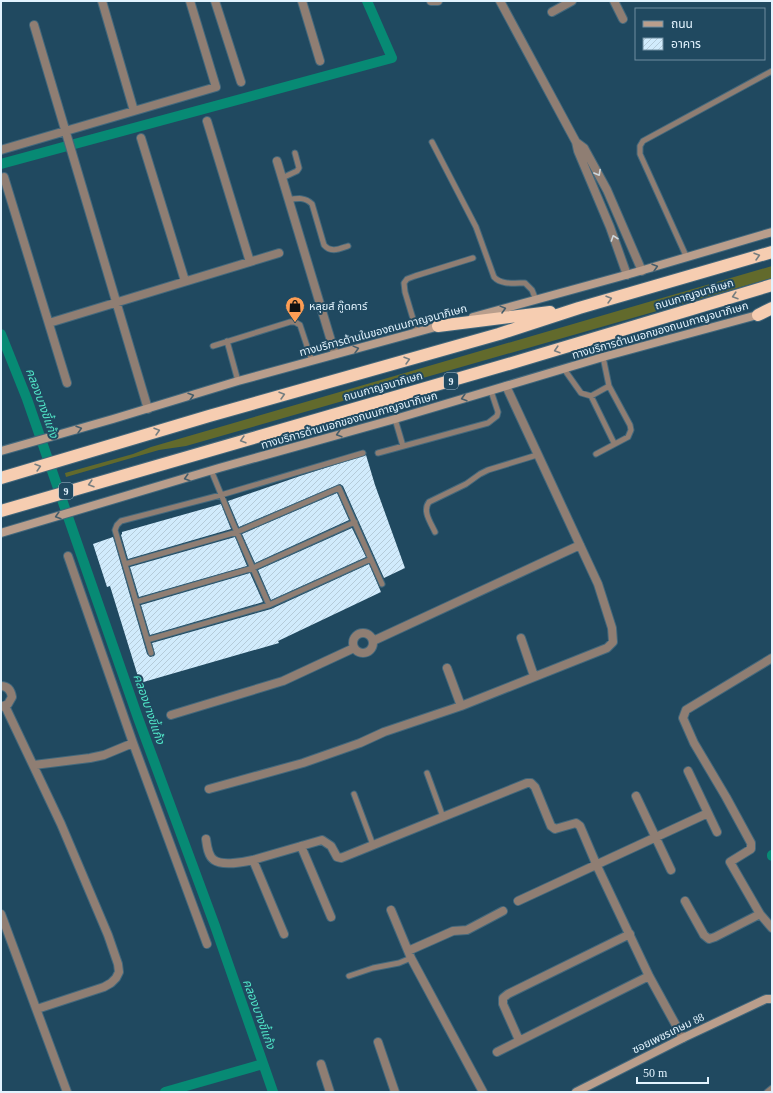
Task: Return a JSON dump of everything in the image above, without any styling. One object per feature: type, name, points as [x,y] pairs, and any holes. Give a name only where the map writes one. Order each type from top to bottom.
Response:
[{"type":"highway","name":"ถนนกาญจนาภิเษก","points":[[1,478],[120,442],[499,334],[579,308],[772,252]]},
{"type":"highway","name":"ถนนกาญจนาภิเษก","points":[[3,510],[512,363],[772,285]]},
{"type":"highway","points":[[438,326],[579,308]]},
{"type":"highway","points":[[758,315],[772,309]]},
{"type":"main road","name":"ทางบริการด้านในของถนนกาญจนาภิเษก","points":[[1,451],[148,409],[238,381],[642,271],[772,232]]},
{"type":"main road","name":"ทางบริการด้านนอกของถนนกาญจนาภิเษก","points":[[1,533],[211,470],[395,419],[603,357],[758,315]]},
{"type":"main road","name":"ซอยเพชรเกษม 88","points":[[578,1092],[683,1038],[766,999],[772,999]]},
{"type":"street","points":[[102,1],[134,111]]},
{"type":"street","points":[[1,150],[216,87],[190,1]]},
{"type":"street","points":[[214,1],[241,82]]},
{"type":"street","points":[[302,1],[320,61]]},
{"type":"street","points":[[431,1],[438,1]]},
{"type":"street","points":[[500,1],[576,142],[578,151],[610,227],[627,275]]},
{"type":"street","points":[[552,12],[572,1]]},
{"type":"street","points":[[614,1],[623,19]]},
{"type":"street","points":[[34,25],[148,409]]},
{"type":"street","points":[[208,121],[250,262]]},
{"type":"street","points":[[141,138],[185,281]]},
{"type":"street","points":[[576,142],[584,148],[607,190],[642,271]]},
{"type":"street","points":[[277,161],[335,354]]},
{"type":"street","points":[[4,177],[67,383]]},
{"type":"street","points":[[49,323],[279,253]]},
{"type":"street","points":[[209,789],[304,763],[360,743],[384,732],[462,706],[607,648],[613,642],[612,628],[598,584],[506,386]]},
{"type":"street","points":[[373,641],[580,545]]},
{"type":"street","points":[[68,556],[133,743],[207,944]]},
{"type":"street","points":[[361,633],[370,635],[373,641],[372,648],[368,652],[361,653],[354,648],[352,643],[355,636],[361,633]]},
{"type":"street","points":[[520,638],[534,676]]},
{"type":"street","points":[[171,715],[283,680],[354,648]]},
{"type":"street","points":[[772,658],[686,710],[682,718],[694,743],[751,843],[751,849],[730,862],[760,914],[772,928]]},
{"type":"street","points":[[447,668],[462,706]]},
{"type":"street","points":[[1,686],[7,687],[12,693],[10,701],[3,706],[34,765],[61,824],[108,934],[119,972],[111,983],[37,1009]]},
{"type":"street","points":[[34,765],[104,755],[133,743]]},
{"type":"street","points":[[688,771],[717,832]]},
{"type":"street","points":[[206,839],[210,854],[214,860],[221,862],[233,863],[253,860],[322,840],[331,846],[337,857],[341,858],[527,783],[532,783],[551,826],[555,829],[576,823],[580,826],[597,866],[650,976],[683,1038]]},
{"type":"street","points":[[636,796],[670,870]]},
{"type":"street","points":[[518,901],[597,866],[708,813]]},
{"type":"street","points":[[301,846],[331,917]]},
{"type":"street","points":[[253,860],[284,934]]},
{"type":"street","points":[[685,901],[704,935],[709,939],[760,914]]},
{"type":"street","points":[[391,910],[410,955],[483,1092]]},
{"type":"street","points":[[410,955],[453,931],[467,930],[503,911]]},
{"type":"street","points":[[1,914],[67,1092]]},
{"type":"street","points":[[519,1040],[503,1004],[503,998],[508,994],[630,934]]},
{"type":"street","points":[[497,1052],[650,976]]},
{"type":"street","points":[[378,1042],[395,1092]]},
{"type":"street","points":[[321,1064],[330,1092]]},
{"type":"lane","points":[[687,258],[640,154],[640,146],[644,141],[772,71]]},
{"type":"lane","points":[[432,142],[470,215],[494,277],[498,282],[525,283],[532,290],[536,300]]},
{"type":"lane","points":[[282,178],[297,171],[298,168],[295,153]]},
{"type":"lane","points":[[288,200],[303,198],[312,204],[324,245],[327,248],[331,250],[348,246]]},
{"type":"lane","points":[[417,332],[405,292],[404,284],[407,279],[474,258]]},
{"type":"lane","points":[[213,346],[290,322],[295,322],[300,324],[312,361]]},
{"type":"lane","points":[[227,341],[238,381]]},
{"type":"lane","points":[[596,454],[614,443],[628,437],[631,430],[630,425],[609,386],[603,357]]},
{"type":"lane","points":[[564,369],[581,393],[590,396],[614,443]]},
{"type":"lane","points":[[590,396],[609,386]]},
{"type":"lane","points":[[378,453],[494,420],[498,416],[498,412],[491,391]]},
{"type":"lane","points":[[395,419],[403,446]]},
{"type":"lane","points":[[151,653],[125,564],[116,530],[117,525],[122,521],[221,495],[363,453]]},
{"type":"lane","points":[[435,532],[426,513],[426,506],[429,502],[466,484],[488,470],[537,455]]},
{"type":"lane","points":[[211,470],[236,532],[269,605]]},
{"type":"lane","points":[[125,564],[236,532],[337,488],[341,490],[382,584]]},
{"type":"lane","points":[[136,602],[253,568],[355,522]]},
{"type":"lane","points":[[147,640],[269,605],[371,559]]},
{"type":"lane","points":[[427,773],[443,816]]},
{"type":"lane","points":[[354,794],[373,845]]},
{"type":"lane","points":[[349,976],[373,968],[399,963],[410,955]]},
{"type":"lane","points":[[767,1092],[772,1088]]},
{"type":"green space","points":[[772,266],[772,278],[186,446],[159,450],[66,477],[65,473],[133,454],[151,447]]},
{"type":"building","points":[[366,455],[375,485],[405,568],[384,578],[343,486],[340,484],[239,527],[228,501]]},
{"type":"building","points":[[337,493],[349,520],[255,563],[242,534]]},
{"type":"building","points":[[221,504],[231,529],[128,559],[121,535],[122,532]]},
{"type":"building","points":[[352,528],[366,557],[271,600],[258,570]]},
{"type":"building","points":[[113,537],[147,654],[150,657],[154,656],[155,654],[152,643],[271,609],[369,564],[381,592],[278,641],[279,643],[140,683],[110,586],[107,587],[93,544]]},
{"type":"building","points":[[235,537],[247,566],[139,597],[130,567]]},
{"type":"building","points":[[250,573],[263,602],[150,635],[141,605]]},
{"type":"waterway","points":[[1,164],[392,58],[367,1]]},
{"type":"waterway","name":"คลองบางขี้แก้ง","points":[[1,334],[27,399],[138,718],[215,926],[273,1092]]},
{"type":"waterway","points":[[165,1092],[263,1064]]},
{"type":"place","name":"หลุยส์ กู๊ดคาร์","points":[[295,323]]}]
